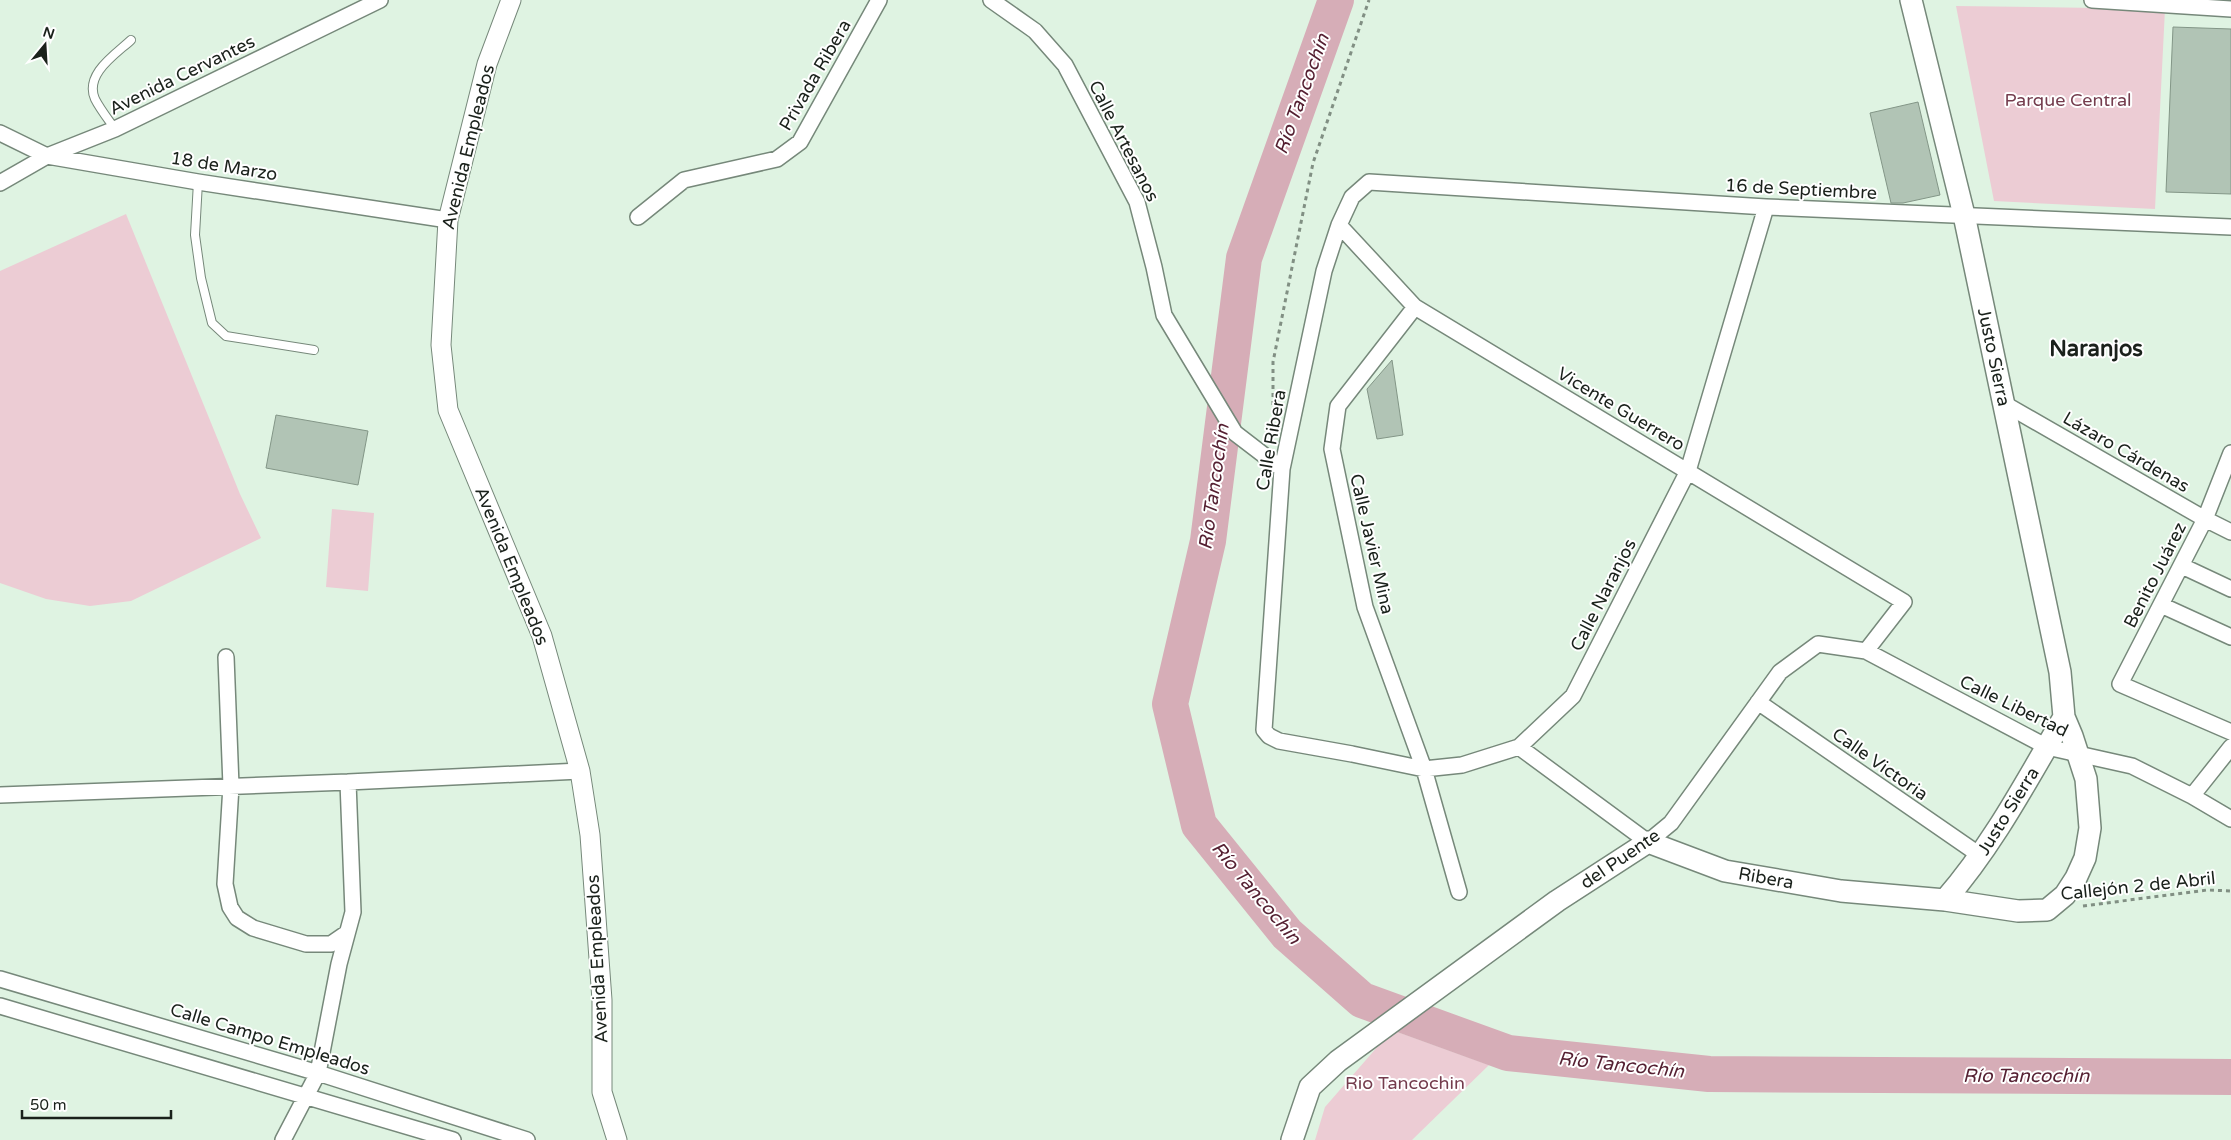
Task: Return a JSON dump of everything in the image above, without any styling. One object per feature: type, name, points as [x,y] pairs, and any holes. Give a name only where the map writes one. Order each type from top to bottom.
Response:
[{"type":"main road","name":"Justo Sierra","points":[[1911,0],[1964,215],[2060,672],[2064,718],[2079,756],[2089,804],[2090,828],[2085,858],[2065,895],[2047,910]]},
{"type":"main road","name":"Justo Sierra","points":[[1945,900],[1980,856],[2064,718]]},
{"type":"main road","name":"Ribera","points":[[1648,842],[1725,871],[1841,891],[1945,900],[2018,911],[2047,910]]},
{"type":"main road","name":"del Puente","points":[[1292,1140],[1310,1087],[1338,1060],[1556,901],[1648,842]]},
{"type":"street","name":"Avenida Cervantes","points":[[0,183],[48,156],[115,129],[380,0]]},
{"type":"street","name":"Avenida Empleados","points":[[511,0],[488,64],[448,220],[441,345],[448,410],[542,636],[580,771],[590,835],[602,1000],[602,1092],[617,1140]]},
{"type":"street","name":"Privada Ribera","points":[[638,217],[684,180],[777,159],[800,142],[879,0]]},
{"type":"street","name":"Calle Artesanos","points":[[992,0],[1036,31],[1065,65],[1137,202],[1154,266],[1164,315],[1235,433],[1282,469]]},
{"type":"street","points":[[2092,0],[2231,9]]},
{"type":"street","name":"18 de Marzo","points":[[0,133],[48,156],[198,182],[448,220]]},
{"type":"street","name":"16 de Septiembre","points":[[1369,182],[1766,207],[2231,227]]},
{"type":"street","name":"Calle Ribera","points":[[1279,741],[1269,736],[1264,730],[1282,469],[1324,271],[1338,225],[1352,198],[1369,182]]},
{"type":"street","name":"Calle Naranjos","points":[[1279,741],[1424,769],[1462,765],[1519,748],[1572,696],[1688,471],[1766,207]]},
{"type":"street","name":"Vicente Guerrero","points":[[1338,225],[1415,307],[1904,602],[1866,651]]},
{"type":"street","name":"Calle Javier Mina","points":[[1415,307],[1338,406],[1332,449],[1365,607],[1424,769],[1459,892]]},
{"type":"street","name":"Lázaro Cárdenas","points":[[2003,403],[2231,532]]},
{"type":"street","name":"Benito Juárez","points":[[2231,453],[2205,519],[2120,684],[2231,732]]},
{"type":"street","points":[[2182,566],[2231,589]]},
{"type":"street","points":[[2161,605],[2231,637]]},
{"type":"street","name":"del Puente","points":[[1648,842],[1671,823],[1780,672],[1818,644],[1866,651]]},
{"type":"street","name":"Calle Libertad","points":[[1866,651],[2046,747],[2079,756],[2132,766],[2192,796],[2231,819]]},
{"type":"street","points":[[226,657],[231,786],[226,884],[230,907],[237,918],[253,928],[306,944],[331,944],[347,933]]},
{"type":"street","name":"Calle Victoria","points":[[1758,702],[1980,856]]},
{"type":"street","points":[[2192,796],[2231,747]]},
{"type":"street","name":"Ribera","points":[[1519,748],[1648,842]]},
{"type":"street","points":[[0,795],[580,771]]},
{"type":"street","points":[[283,1140],[308,1096],[318,1072],[339,964],[353,912],[348,782]]},
{"type":"street","name":"Calle Campo Empleados","points":[[0,979],[318,1072],[527,1140]]},
{"type":"street","points":[[0,1006],[453,1140]]},
{"type":"lane","points":[[115,129],[94,98],[93,84],[98,70],[131,40]]},
{"type":"lane","points":[[198,182],[195,235],[201,278],[212,323],[226,336],[314,350]]},
{"type":"path","name":"Calle Ribera","points":[[1273,426],[1273,362],[1313,163],[1370,0]]},
{"type":"path","name":"Callejón 2 de Abril","points":[[2047,910],[2124,902],[2207,890],[2231,891]]},
{"type":"green space","name":"Parque Central","points":[[1956,6],[2165,9],[2155,209],[1994,201]]},
{"type":"green space","points":[[126,214],[240,494],[261,538],[131,601],[90,606],[46,599],[0,583],[0,271]]},
{"type":"green space","points":[[332,509],[374,513],[368,591],[326,587]]},
{"type":"green space","name":"Rio Tancochin","points":[[1392,1030],[1489,1065],[1412,1140],[1315,1140],[1325,1107]]},
{"type":"building","points":[[2173,27],[2231,29],[2231,194],[2166,192]]},
{"type":"building","points":[[1918,102],[1940,195],[1903,203],[1891,203],[1870,113]]},
{"type":"building","points":[[1392,360],[1403,435],[1377,439],[1367,389]]},
{"type":"building","points":[[276,415],[368,431],[358,485],[266,468]]},
{"type":"waterway","name":"Río Tancochín","points":[[1336,0],[1244,258],[1208,541],[1170,704],[1199,825],[1287,934],[1362,1000],[1508,1053],[1709,1074],[2231,1077]]},
{"type":"district","name":"Naranjos","points":[[2096,349]]}]
